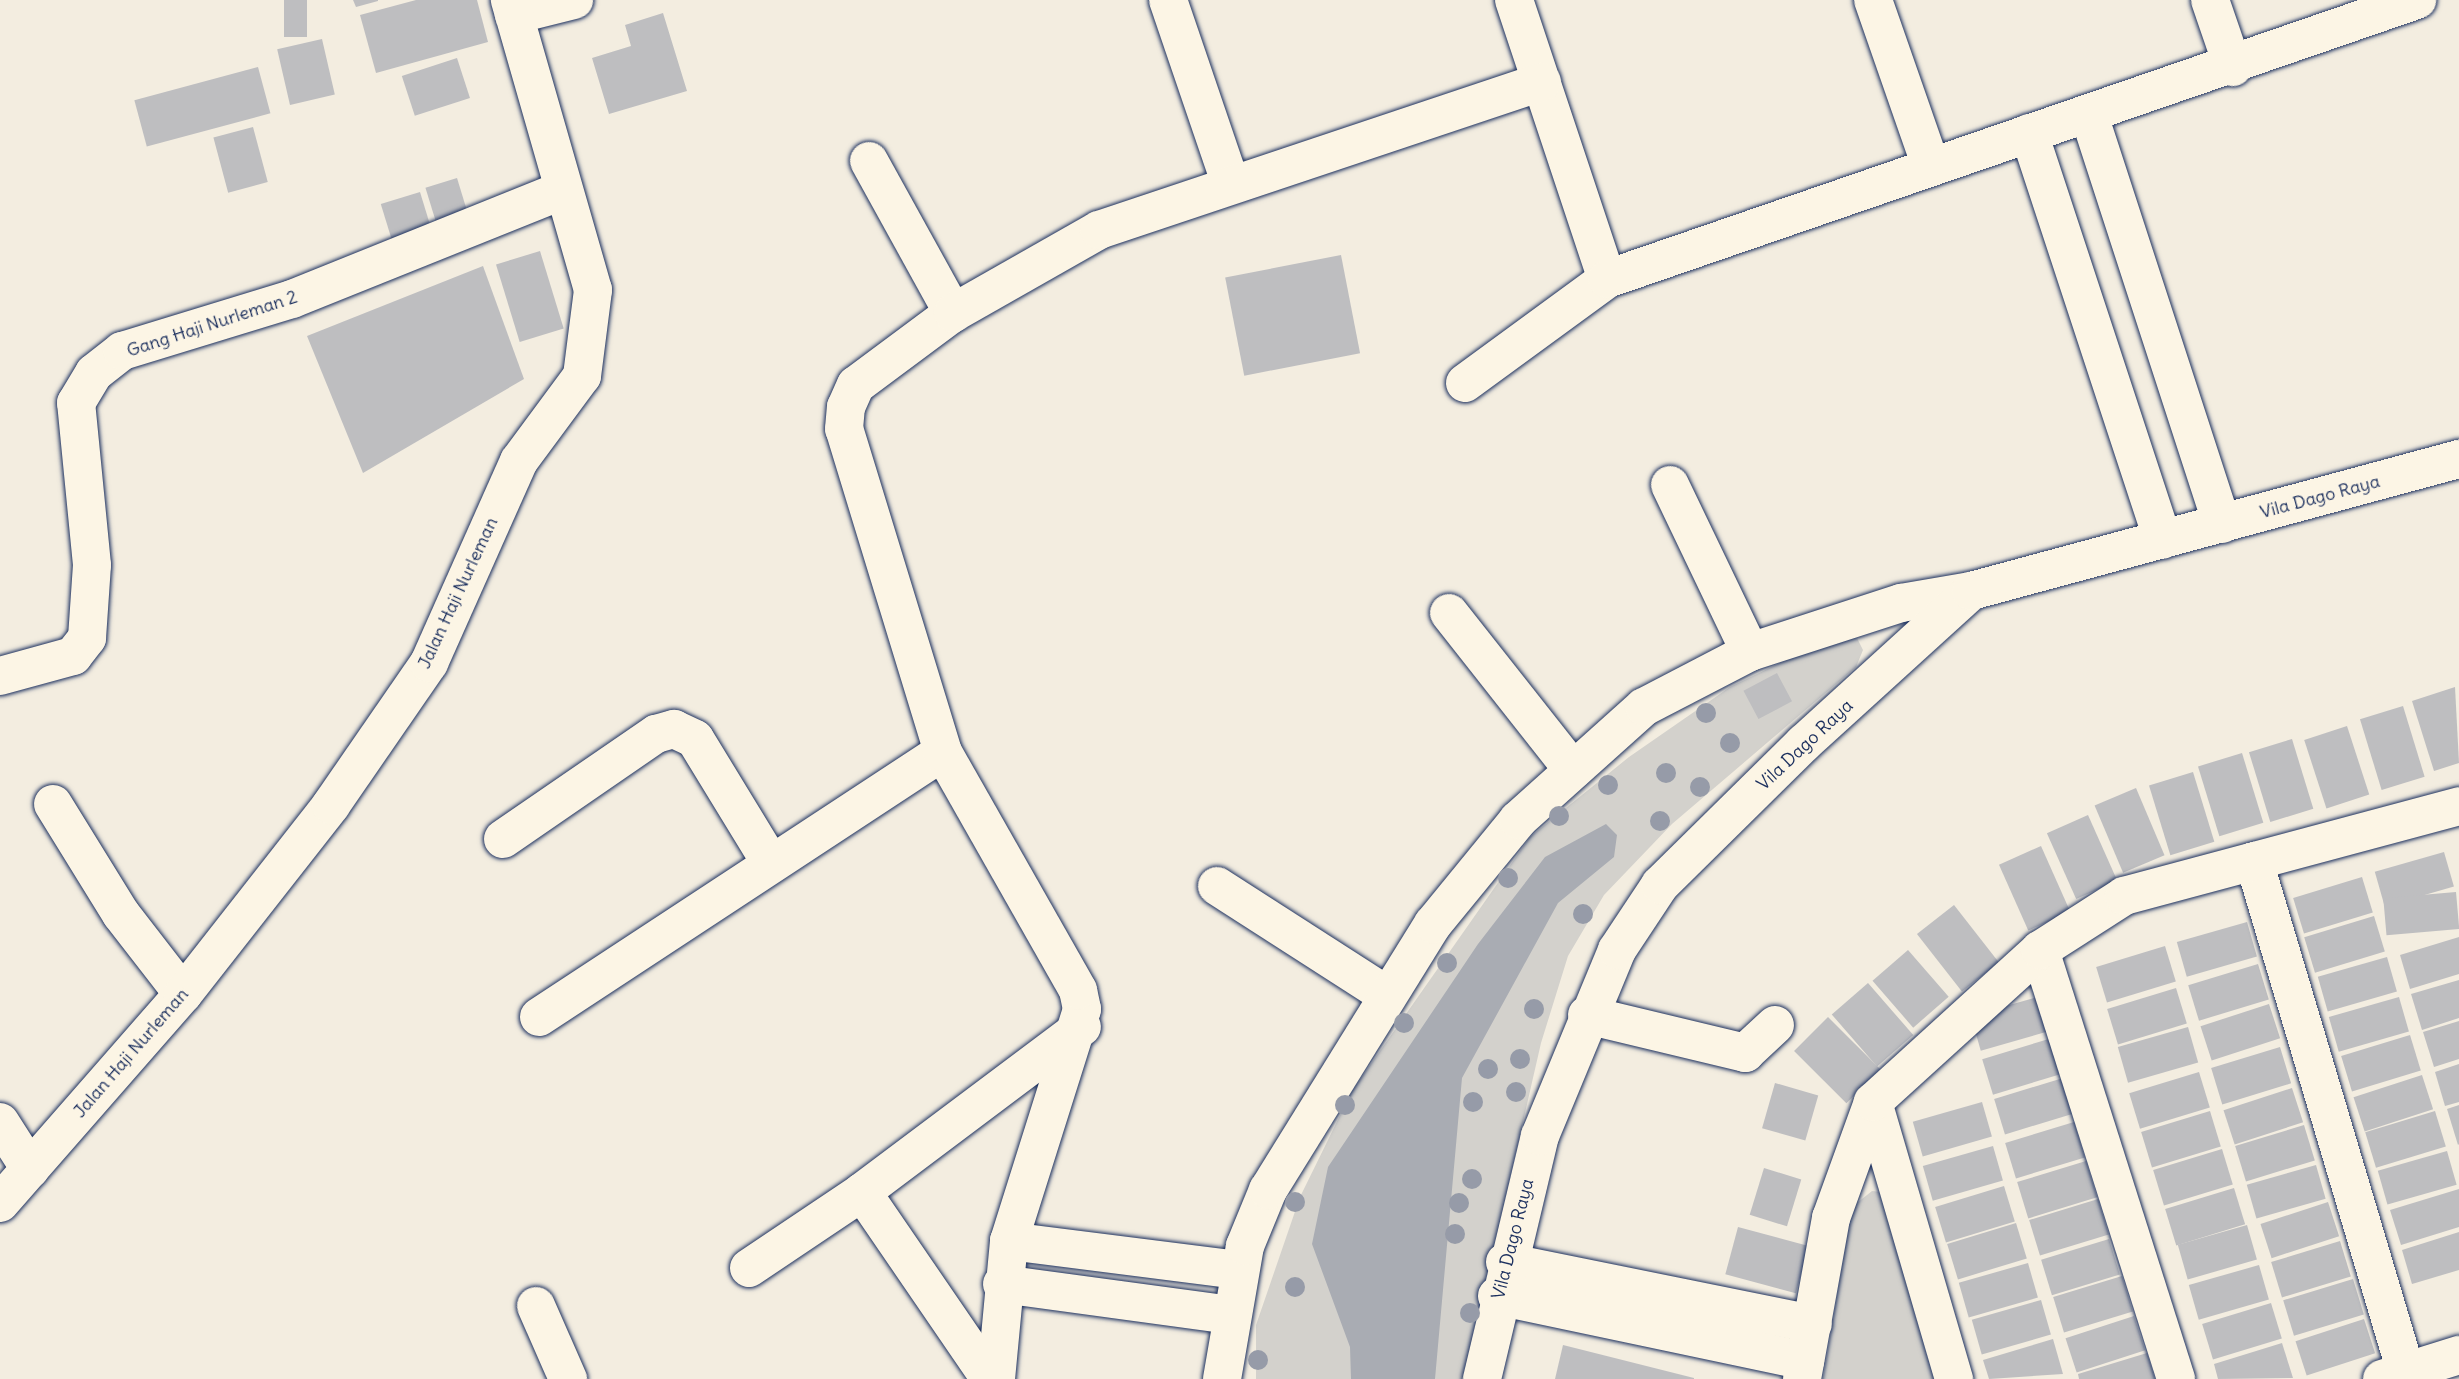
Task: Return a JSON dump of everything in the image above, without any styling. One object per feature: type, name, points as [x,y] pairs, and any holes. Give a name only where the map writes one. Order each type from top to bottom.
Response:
[{"type":"street","points":[[512,7],[574,0]]},
{"type":"street","points":[[1168,0],[1230,182]]},
{"type":"street","points":[[1514,0],[1607,279]]},
{"type":"street","points":[[1873,0],[1931,167]]},
{"type":"street","points":[[2210,0],[2233,67]]},
{"type":"street","points":[[1465,383],[1607,279],[2029,132],[2233,67],[2417,0]]},
{"type":"street","name":"Jalan Haji Nurleman","points":[[0,1203],[183,994],[331,805],[429,663],[519,461],[582,376],[593,290],[561,191],[512,7]]},
{"type":"street","points":[[996,1379],[1002,1284],[1009,1241],[1082,1027],[1078,990],[943,752],[844,429],[856,385],[953,313],[1099,230],[1230,182],[1542,82]]},
{"type":"street","points":[[2089,115],[2222,524]]},
{"type":"street","points":[[2029,132],[2163,540]]},
{"type":"street","points":[[869,161],[953,313]]},
{"type":"street","name":"Gang Haji Nurleman 2","points":[[0,676],[73,656],[87,638],[92,565],[76,403],[94,373],[122,351],[292,299],[561,191]]},
{"type":"street","name":"Vila Dago Raya","points":[[1482,1379],[1501,1279],[1540,1136],[1587,1015],[1617,950],[1660,885],[1971,591],[2459,459]]},
{"type":"street","points":[[1670,485],[1750,652]]},
{"type":"street","points":[[1222,1379],[1239,1270],[1268,1190],[1433,924],[1518,820],[1644,707],[1750,652],[1901,603],[1971,591]]},
{"type":"street","points":[[1449,613],[1573,771]]},
{"type":"street","points":[[503,839],[656,734],[674,729],[695,739],[770,862]]},
{"type":"street","points":[[539,1017],[770,862],[943,752]]},
{"type":"street","points":[[53,803],[121,914],[183,994]]},
{"type":"street","points":[[1625,1304],[1804,1370],[1830,1218],[1873,1102],[2040,950],[2123,896],[2458,809]]},
{"type":"street","points":[[2253,861],[2399,1377],[2459,1355]]},
{"type":"street","points":[[1217,886],[1387,995]]},
{"type":"street","points":[[2040,950],[2176,1379]]},
{"type":"street","points":[[1587,1015],[1745,1053],[1775,1025]]},
{"type":"street","points":[[749,1268],[862,1192],[1082,1027]]},
{"type":"street","points":[[1873,1102],[1954,1379]]},
{"type":"street","points":[[0,1122],[30,1169]]},
{"type":"street","points":[[862,1192],[990,1379]]},
{"type":"street","points":[[1009,1241],[1239,1270]]},
{"type":"street","points":[[1501,1279],[1625,1304],[1813,1324]]},
{"type":"street","points":[[1002,1284],[1230,1315]]},
{"type":"street","points":[[536,1306],[568,1379]]},
{"type":"shaded area","points":[[1840,634],[1857,638],[1863,650],[1856,667],[1672,824],[1604,895],[1568,956],[1541,1043],[1464,1379],[1256,1379],[1256,1325],[1300,1197],[1352,1091],[1530,837],[1629,757],[1730,687]]},
{"type":"shaded area","points":[[1606,824],[1617,835],[1614,857],[1558,903],[1462,1078],[1435,1379],[1351,1379],[1350,1347],[1312,1244],[1328,1167],[1478,944],[1545,857]]},
{"type":"shaded area","points":[[1872,1191],[1891,1193],[1945,1379],[1823,1379],[1852,1207]]},
{"type":"building","points":[[284,0],[307,0],[307,37],[284,37]]},
{"type":"building","points":[[353,0],[378,0],[378,1],[356,7]]},
{"type":"building","points":[[416,0],[477,0],[488,42],[376,73],[360,15]]},
{"type":"building","points":[[663,13],[687,91],[609,114],[592,58],[631,46],[625,25]]},
{"type":"building","points":[[322,39],[335,95],[290,105],[277,49]]},
{"type":"building","points":[[457,58],[470,98],[415,116],[402,76]]},
{"type":"building","points":[[258,67],[270,113],[147,146],[134,100]]},
{"type":"building","points":[[253,127],[268,182],[228,193],[213,138]]},
{"type":"building","points":[[457,178],[471,223],[439,233],[425,188]]},
{"type":"building","points":[[420,192],[434,239],[395,251],[381,204]]},
{"type":"building","points":[[540,251],[564,328],[520,342],[496,264]]},
{"type":"building","points":[[1341,255],[1360,353],[1244,376],[1225,278]]},
{"type":"building","points":[[483,266],[524,379],[363,473],[307,336]]},
{"type":"building","points":[[1777,673],[1792,701],[1758,719],[1743,691]]},
{"type":"building","points":[[2455,687],[2459,763],[2434,771],[2412,701]]},
{"type":"building","points":[[2403,706],[2425,777],[2382,790],[2360,719]]},
{"type":"building","points":[[2347,726],[2369,794],[2326,808],[2304,740]]},
{"type":"building","points":[[2292,739],[2313,809],[2270,822],[2249,752]]},
{"type":"building","points":[[2242,753],[2263,823],[2219,836],[2198,766]]},
{"type":"building","points":[[2193,772],[2214,842],[2170,855],[2149,785]]},
{"type":"building","points":[[2136,788],[2165,855],[2123,873],[2095,806]]},
{"type":"building","points":[[2088,815],[2117,881],[2076,899],[2047,833]]},
{"type":"building","points":[[2041,846],[2070,912],[2028,930],[1999,865]]},
{"type":"building","points":[[2444,852],[2454,887],[2385,906],[2375,872]]},
{"type":"building","points":[[2362,877],[2373,912],[2304,933],[2293,898]]},
{"type":"building","points":[[2456,892],[2459,929],[2387,935],[2383,898]]},
{"type":"building","points":[[1954,905],[1999,963],[1962,991],[1917,934]]},
{"type":"building","points":[[2374,916],[2385,951],[2315,973],[2304,937]]},
{"type":"building","points":[[2247,922],[2257,957],[2187,977],[2177,942]]},
{"type":"building","points":[[2459,937],[2459,974],[2410,989],[2400,955]]},
{"type":"building","points":[[2165,946],[2176,981],[2107,1002],[2096,967]]},
{"type":"building","points":[[1908,950],[1949,997],[1913,1028],[1873,981]]},
{"type":"building","points":[[2387,957],[2397,992],[2328,1011],[2318,977]]},
{"type":"building","points":[[2258,964],[2269,999],[2199,1021],[2188,985]]},
{"type":"building","points":[[2459,980],[2459,1018],[2422,1030],[2411,994]]},
{"type":"building","points":[[1868,983],[1913,1035],[1877,1067],[1832,1014]]},
{"type":"building","points":[[2176,988],[2187,1023],[2118,1044],[2107,1009]]},
{"type":"building","points":[[2041,996],[2051,1031],[1981,1051],[1971,1016]]},
{"type":"building","points":[[2399,997],[2409,1032],[2339,1052],[2329,1017]]},
{"type":"building","points":[[2269,1004],[2280,1038],[2212,1060],[2201,1026]]},
{"type":"building","points":[[1828,1017],[1880,1069],[1846,1103],[1794,1051]]},
{"type":"building","points":[[2459,1021],[2459,1059],[2434,1067],[2423,1032]]},
{"type":"building","points":[[2188,1027],[2198,1063],[2128,1083],[2118,1047]]},
{"type":"building","points":[[2410,1035],[2421,1070],[2352,1091],[2341,1056]]},
{"type":"building","points":[[2052,1038],[2063,1073],[1993,1095],[1982,1059]]},
{"type":"building","points":[[2280,1047],[2291,1083],[2222,1104],[2211,1068]]},
{"type":"building","points":[[2459,1064],[2459,1102],[2445,1106],[2435,1072]]},
{"type":"building","points":[[2199,1072],[2210,1107],[2140,1129],[2129,1093]]},
{"type":"building","points":[[2422,1075],[2433,1109],[2365,1131],[2354,1097]]},
{"type":"building","points":[[2063,1078],[2074,1113],[2005,1134],[1994,1099]]},
{"type":"building","points":[[1775,1083],[1818,1095],[1805,1141],[1762,1128]]},
{"type":"building","points":[[2292,1088],[2303,1122],[2235,1144],[2224,1110]]},
{"type":"building","points":[[1982,1102],[1992,1137],[1923,1156],[1913,1122]]},
{"type":"building","points":[[2459,1105],[2459,1144],[2458,1145],[2447,1109]]},
{"type":"building","points":[[2210,1111],[2221,1146],[2152,1167],[2141,1132]]},
{"type":"building","points":[[2435,1111],[2446,1146],[2376,1168],[2365,1132]]},
{"type":"building","points":[[2074,1122],[2085,1157],[2016,1178],[2005,1143]]},
{"type":"building","points":[[2304,1125],[2315,1160],[2246,1181],[2235,1146]]},
{"type":"building","points":[[1993,1146],[2003,1181],[1933,1201],[1923,1166]]},
{"type":"building","points":[[2222,1149],[2233,1184],[2164,1205],[2153,1170]]},
{"type":"building","points":[[2447,1151],[2457,1185],[2387,1204],[2378,1171]]},
{"type":"building","points":[[2086,1161],[2097,1197],[2028,1218],[2017,1182]]},
{"type":"building","points":[[2316,1165],[2326,1199],[2256,1218],[2247,1185]]},
{"type":"building","points":[[1764,1168],[1801,1179],[1787,1226],[1750,1215]]},
{"type":"building","points":[[2004,1186],[2015,1221],[1946,1242],[1935,1207]]},
{"type":"building","points":[[2234,1188],[2245,1224],[2176,1245],[2165,1209]]},
{"type":"building","points":[[2459,1189],[2459,1227],[2401,1245],[2390,1210]]},
{"type":"building","points":[[2098,1199],[2109,1234],[2040,1255],[2029,1220]]},
{"type":"building","points":[[2328,1202],[2339,1236],[2272,1258],[2260,1224]]},
{"type":"building","points":[[2016,1223],[2027,1258],[1958,1279],[1947,1244]]},
{"type":"building","points":[[2247,1225],[2257,1260],[2188,1279],[2178,1245]]},
{"type":"building","points":[[1738,1227],[1809,1246],[1796,1293],[1725,1274]]},
{"type":"building","points":[[2459,1232],[2459,1270],[2412,1284],[2402,1250]]},
{"type":"building","points":[[2109,1239],[2120,1274],[2052,1295],[2041,1260]]},
{"type":"building","points":[[2340,1241],[2351,1276],[2282,1297],[2271,1262]]},
{"type":"building","points":[[2028,1263],[2038,1298],[1969,1317],[1959,1283]]},
{"type":"building","points":[[2259,1265],[2269,1300],[2199,1320],[2189,1285]]},
{"type":"building","points":[[2122,1276],[2133,1311],[2064,1332],[2053,1297]]},
{"type":"building","points":[[2353,1279],[2364,1314],[2294,1336],[2283,1300]]},
{"type":"building","points":[[2041,1300],[2051,1335],[1982,1354],[1972,1320]]},
{"type":"building","points":[[2271,1303],[2282,1338],[2213,1359],[2202,1324]]},
{"type":"building","points":[[2134,1316],[2145,1350],[2077,1372],[2066,1338]]},
{"type":"building","points":[[2364,1319],[2375,1353],[2307,1375],[2296,1341]]},
{"type":"building","points":[[2053,1339],[2063,1374],[1989,1379],[1983,1360]]},
{"type":"building","points":[[2282,1343],[2293,1378],[2218,1379],[2214,1364]]},
{"type":"building","points":[[1563,1345],[1694,1378],[1694,1379],[1555,1379]]},
{"type":"building","points":[[2147,1353],[2155,1379],[2079,1379],[2078,1374]]}]
